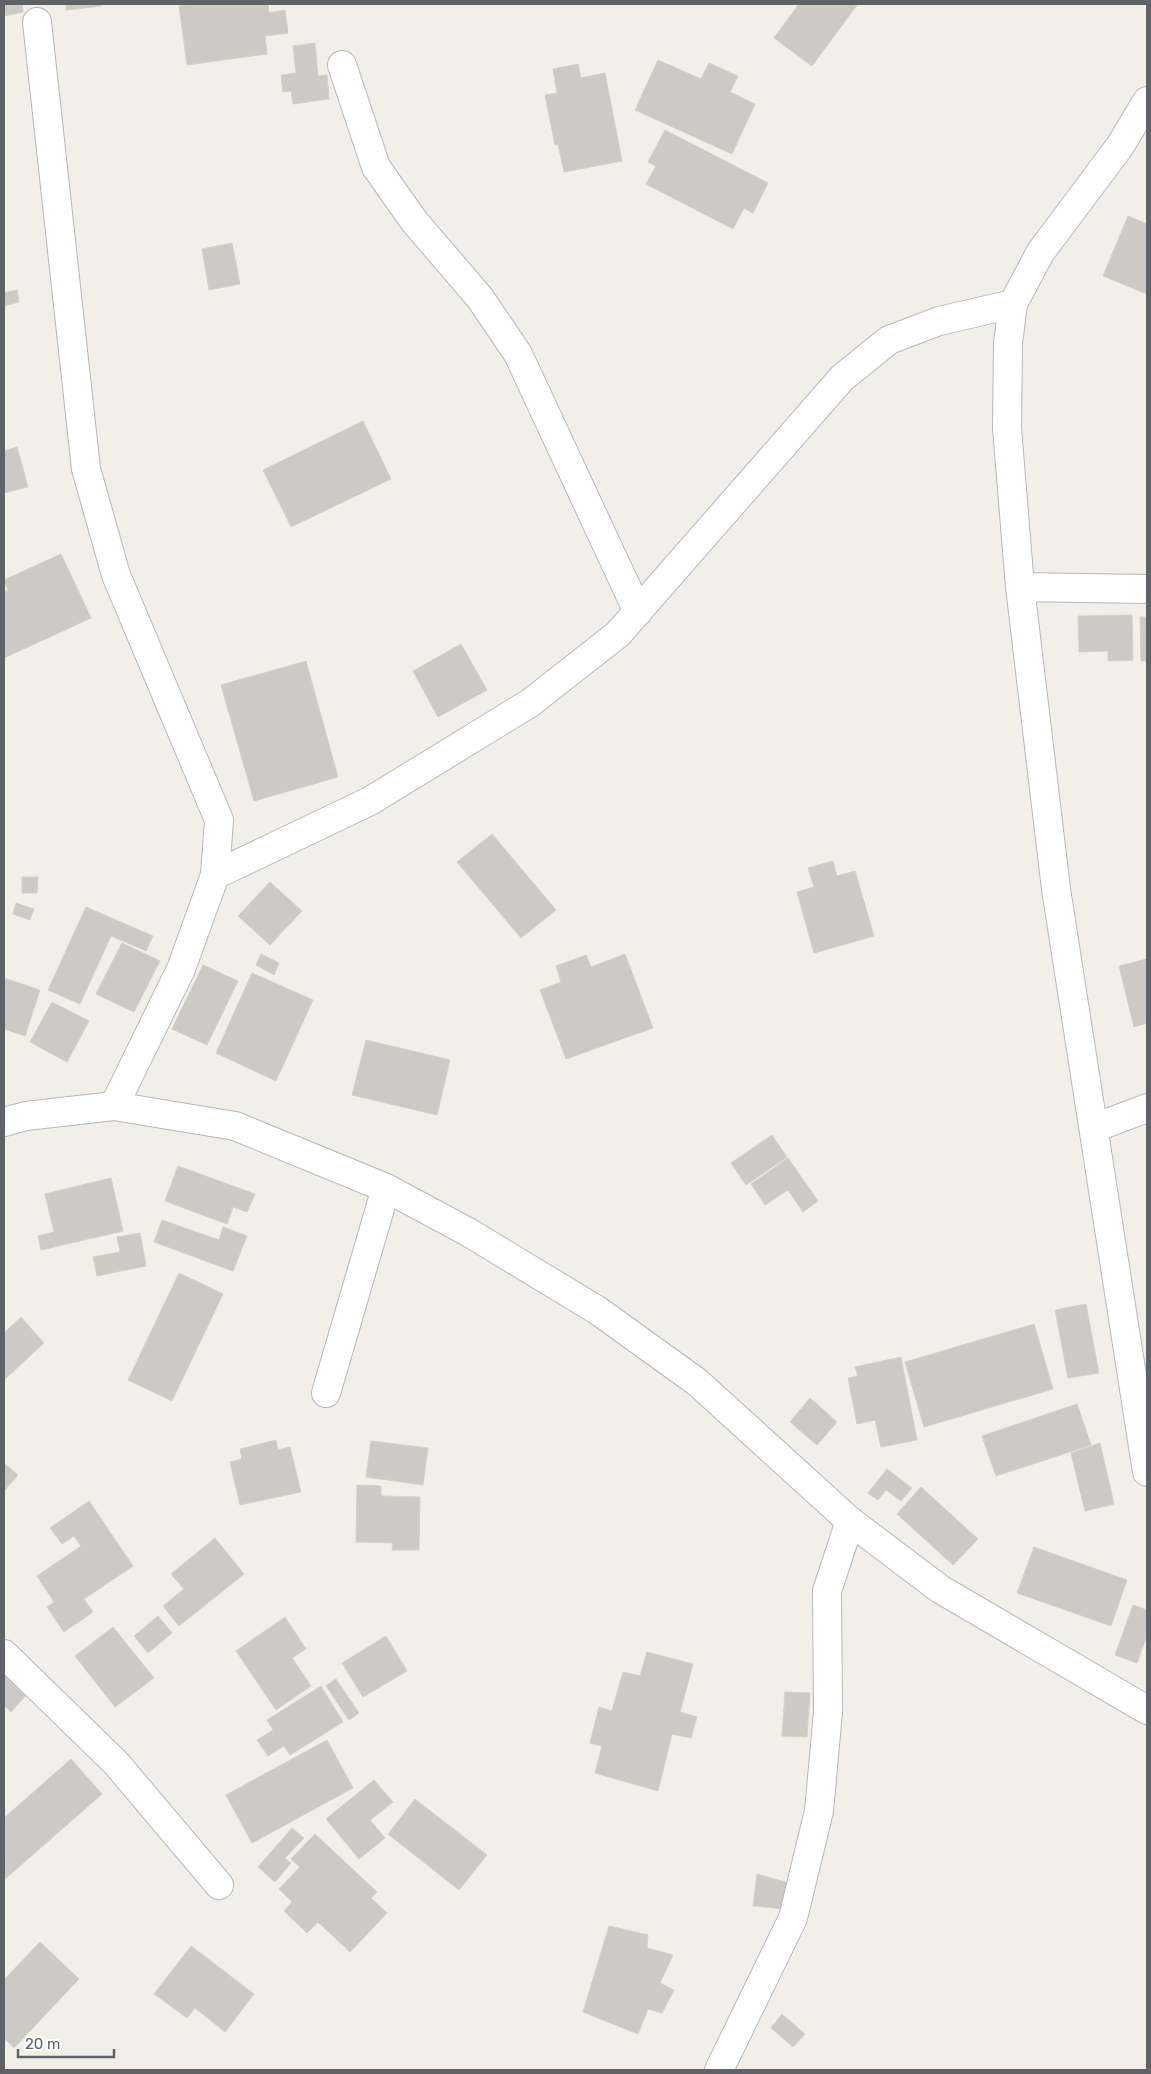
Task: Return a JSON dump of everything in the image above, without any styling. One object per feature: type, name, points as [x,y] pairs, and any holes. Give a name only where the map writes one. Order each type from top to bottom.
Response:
[{"type":"street","points":[[37,22],[86,469],[116,574],[219,820],[215,875],[181,968],[114,1106]]},
{"type":"street","points":[[342,66],[376,167],[414,221],[480,298],[518,354],[638,612]]},
{"type":"street","points":[[1147,101],[1120,146],[1040,254],[1013,304],[1008,343],[1007,428],[1020,587],[1056,889],[1147,1472]]},
{"type":"street","points":[[215,875],[370,801],[522,708],[618,634],[842,378],[889,340],[939,321],[1013,304]]},
{"type":"street","points":[[1020,587],[1147,589]]},
{"type":"street","points":[[4,1122],[26,1116],[114,1106],[235,1126],[386,1188],[468,1232],[597,1310],[697,1382],[850,1521],[940,1589],[1147,1710]]},
{"type":"street","points":[[1094,1128],[1147,1108]]},
{"type":"street","points":[[326,1393],[386,1188]]},
{"type":"street","points":[[719,2070],[793,1918],[815,1828],[819,1811],[828,1712],[827,1590],[850,1521]]},
{"type":"street","points":[[4,1654],[116,1763],[219,1885]]},
{"type":"building","points":[[22,4],[23,12],[4,16],[4,5]]},
{"type":"building","points":[[66,4],[100,4],[101,6],[66,10]]},
{"type":"building","points":[[198,4],[268,4],[269,13],[285,10],[288,33],[265,36],[267,54],[187,65],[179,6]]},
{"type":"building","points":[[799,4],[857,5],[812,66],[774,38]]},
{"type":"building","points":[[315,43],[318,76],[327,75],[329,99],[293,104],[291,91],[283,92],[281,75],[296,73],[293,46]]},
{"type":"building","points":[[658,60],[701,79],[709,63],[738,76],[730,92],[755,104],[732,154],[635,110]]},
{"type":"building","points":[[578,64],[581,78],[605,73],[622,161],[564,172],[558,144],[555,145],[545,95],[557,93],[553,69]]},
{"type":"building","points":[[665,130],[768,183],[753,213],[744,208],[733,229],[646,184],[656,166],[648,162]]},
{"type":"building","points":[[1128,216],[1147,224],[1147,294],[1103,276]]},
{"type":"building","points":[[232,243],[240,284],[209,290],[202,249]]},
{"type":"building","points":[[17,290],[19,302],[4,306],[4,293]]},
{"type":"building","points":[[363,421],[391,479],[291,527],[263,470]]},
{"type":"building","points":[[17,447],[28,487],[4,493],[4,451]]},
{"type":"building","points":[[61,554],[91,618],[4,658],[4,592],[8,590],[4,580]]},
{"type":"building","points":[[1132,615],[1133,660],[1108,661],[1108,651],[1079,652],[1078,616]]},
{"type":"building","points":[[1140,617],[1147,617],[1147,661],[1141,661]]},
{"type":"building","points":[[461,644],[487,690],[438,717],[413,671]]},
{"type":"building","points":[[306,661],[338,777],[254,801],[221,685]]},
{"type":"building","points":[[492,834],[556,910],[521,938],[457,862]]},
{"type":"building","points":[[833,861],[837,876],[855,871],[874,936],[814,953],[797,892],[814,887],[808,868]]},
{"type":"building","points":[[22,877],[38,877],[37,893],[22,893]]},
{"type":"building","points":[[270,882],[302,911],[270,945],[238,916]]},
{"type":"building","points":[[16,903],[34,909],[30,920],[13,914]]},
{"type":"building","points":[[86,907],[153,936],[146,951],[111,936],[80,1004],[48,990]]},
{"type":"building","points":[[122,943],[160,961],[134,1012],[96,994]]},
{"type":"building","points":[[261,954],[279,963],[274,975],[256,965]]},
{"type":"building","points":[[625,954],[653,1028],[566,1059],[540,990],[561,982],[556,966],[586,955],[591,967]]},
{"type":"building","points":[[1147,959],[1147,1023],[1134,1027],[1119,966]]},
{"type":"building","points":[[203,965],[238,981],[207,1045],[172,1029]]},
{"type":"building","points":[[252,973],[313,1000],[276,1081],[216,1053]]},
{"type":"building","points":[[4,978],[40,990],[25,1036],[4,1029]]},
{"type":"building","points":[[52,1002],[89,1021],[67,1062],[30,1042]]},
{"type":"building","points":[[366,1040],[450,1060],[437,1115],[352,1095]]},
{"type":"building","points":[[772,1135],[787,1157],[746,1185],[731,1163]]},
{"type":"building","points":[[788,1158],[818,1201],[803,1212],[788,1190],[765,1205],[751,1184]]},
{"type":"building","points":[[178,1166],[255,1194],[247,1212],[233,1207],[227,1224],[165,1201]]},
{"type":"building","points":[[111,1178],[123,1231],[41,1250],[38,1236],[54,1232],[45,1194]]},
{"type":"building","points":[[162,1220],[219,1240],[223,1227],[247,1236],[233,1271],[154,1242]]},
{"type":"building","points":[[140,1233],[146,1266],[97,1276],[93,1257],[120,1252],[117,1237]]},
{"type":"building","points":[[179,1273],[223,1294],[172,1401],[128,1380]]},
{"type":"building","points":[[1086,1304],[1099,1373],[1068,1378],[1055,1310]]},
{"type":"building","points":[[21,1317],[44,1343],[4,1380],[4,1331]]},
{"type":"building","points":[[1034,1324],[1053,1389],[924,1427],[905,1362]]},
{"type":"building","points":[[901,1357],[917,1440],[881,1447],[875,1420],[857,1424],[848,1378],[858,1376],[855,1367]]},
{"type":"building","points":[[810,1398],[837,1422],[817,1445],[790,1422]]},
{"type":"building","points":[[1077,1404],[1091,1445],[996,1476],[982,1436]]},
{"type":"building","points":[[276,1440],[278,1450],[290,1447],[301,1492],[240,1505],[230,1462],[242,1459],[240,1449]]},
{"type":"building","points":[[371,1441],[428,1448],[423,1485],[366,1477]]},
{"type":"building","points":[[1100,1443],[1114,1504],[1085,1511],[1071,1453]]},
{"type":"building","points":[[4,1463],[18,1475],[4,1491]]},
{"type":"building","points":[[887,1469],[912,1488],[901,1501],[886,1490],[878,1500],[868,1493]]},
{"type":"building","points":[[357,1485],[381,1486],[381,1496],[420,1497],[419,1550],[392,1550],[393,1543],[356,1542]]},
{"type":"building","points":[[921,1487],[978,1539],[953,1565],[897,1514]]},
{"type":"building","points":[[89,1501],[133,1566],[84,1599],[93,1612],[64,1632],[47,1607],[54,1602],[37,1576],[81,1546],[74,1536],[62,1544],[50,1528]]},
{"type":"building","points":[[215,1538],[244,1574],[179,1626],[163,1606],[184,1589],[171,1574]]},
{"type":"building","points":[[1034,1547],[1127,1580],[1111,1626],[1017,1593]]},
{"type":"building","points":[[1133,1605],[1147,1610],[1147,1635],[1137,1663],[1115,1655]]},
{"type":"building","points":[[158,1616],[172,1633],[148,1653],[134,1636]]},
{"type":"building","points":[[285,1617],[306,1649],[292,1658],[311,1686],[276,1710],[236,1651]]},
{"type":"building","points":[[113,1627],[154,1678],[115,1707],[75,1656]]},
{"type":"building","points":[[386,1636],[407,1671],[363,1697],[342,1663]]},
{"type":"building","points":[[647,1652],[693,1664],[680,1712],[697,1717],[691,1738],[672,1734],[658,1791],[595,1773],[602,1746],[590,1743],[599,1707],[612,1711],[623,1672],[640,1676]]},
{"type":"building","points":[[4,1669],[29,1692],[11,1712],[4,1705]]},
{"type":"building","points":[[336,1679],[359,1713],[349,1720],[326,1686]]},
{"type":"building","points":[[321,1686],[343,1722],[290,1755],[284,1746],[268,1756],[257,1740],[273,1730],[267,1720]]},
{"type":"building","points":[[785,1692],[810,1693],[807,1737],[782,1736]]},
{"type":"building","points":[[327,1740],[353,1788],[252,1843],[226,1795]]},
{"type":"building","points":[[71,1759],[102,1794],[5,1879],[4,1818]]},
{"type":"building","points":[[374,1780],[393,1802],[370,1820],[385,1838],[359,1859],[326,1819]]},
{"type":"building","points":[[415,1799],[487,1855],[459,1890],[388,1834]]},
{"type":"building","points":[[292,1828],[304,1838],[285,1858],[291,1863],[275,1882],[258,1867]]},
{"type":"building","points":[[315,1834],[377,1892],[371,1898],[387,1913],[350,1952],[318,1922],[307,1933],[284,1911],[292,1902],[279,1889],[300,1867],[291,1859]]},
{"type":"building","points":[[757,1874],[788,1883],[785,1909],[753,1906]]},
{"type":"building","points":[[609,1926],[648,1935],[647,1948],[673,1955],[660,1983],[674,1990],[662,2013],[648,2009],[638,2034],[583,2012]]},
{"type":"building","points":[[40,1942],[79,1979],[14,2048],[4,2038],[4,1980]]},
{"type":"building","points":[[191,1946],[254,1994],[225,2032],[195,2008],[187,2018],[154,1994]]},
{"type":"building","points":[[782,2014],[805,2034],[793,2047],[771,2028]]}]
